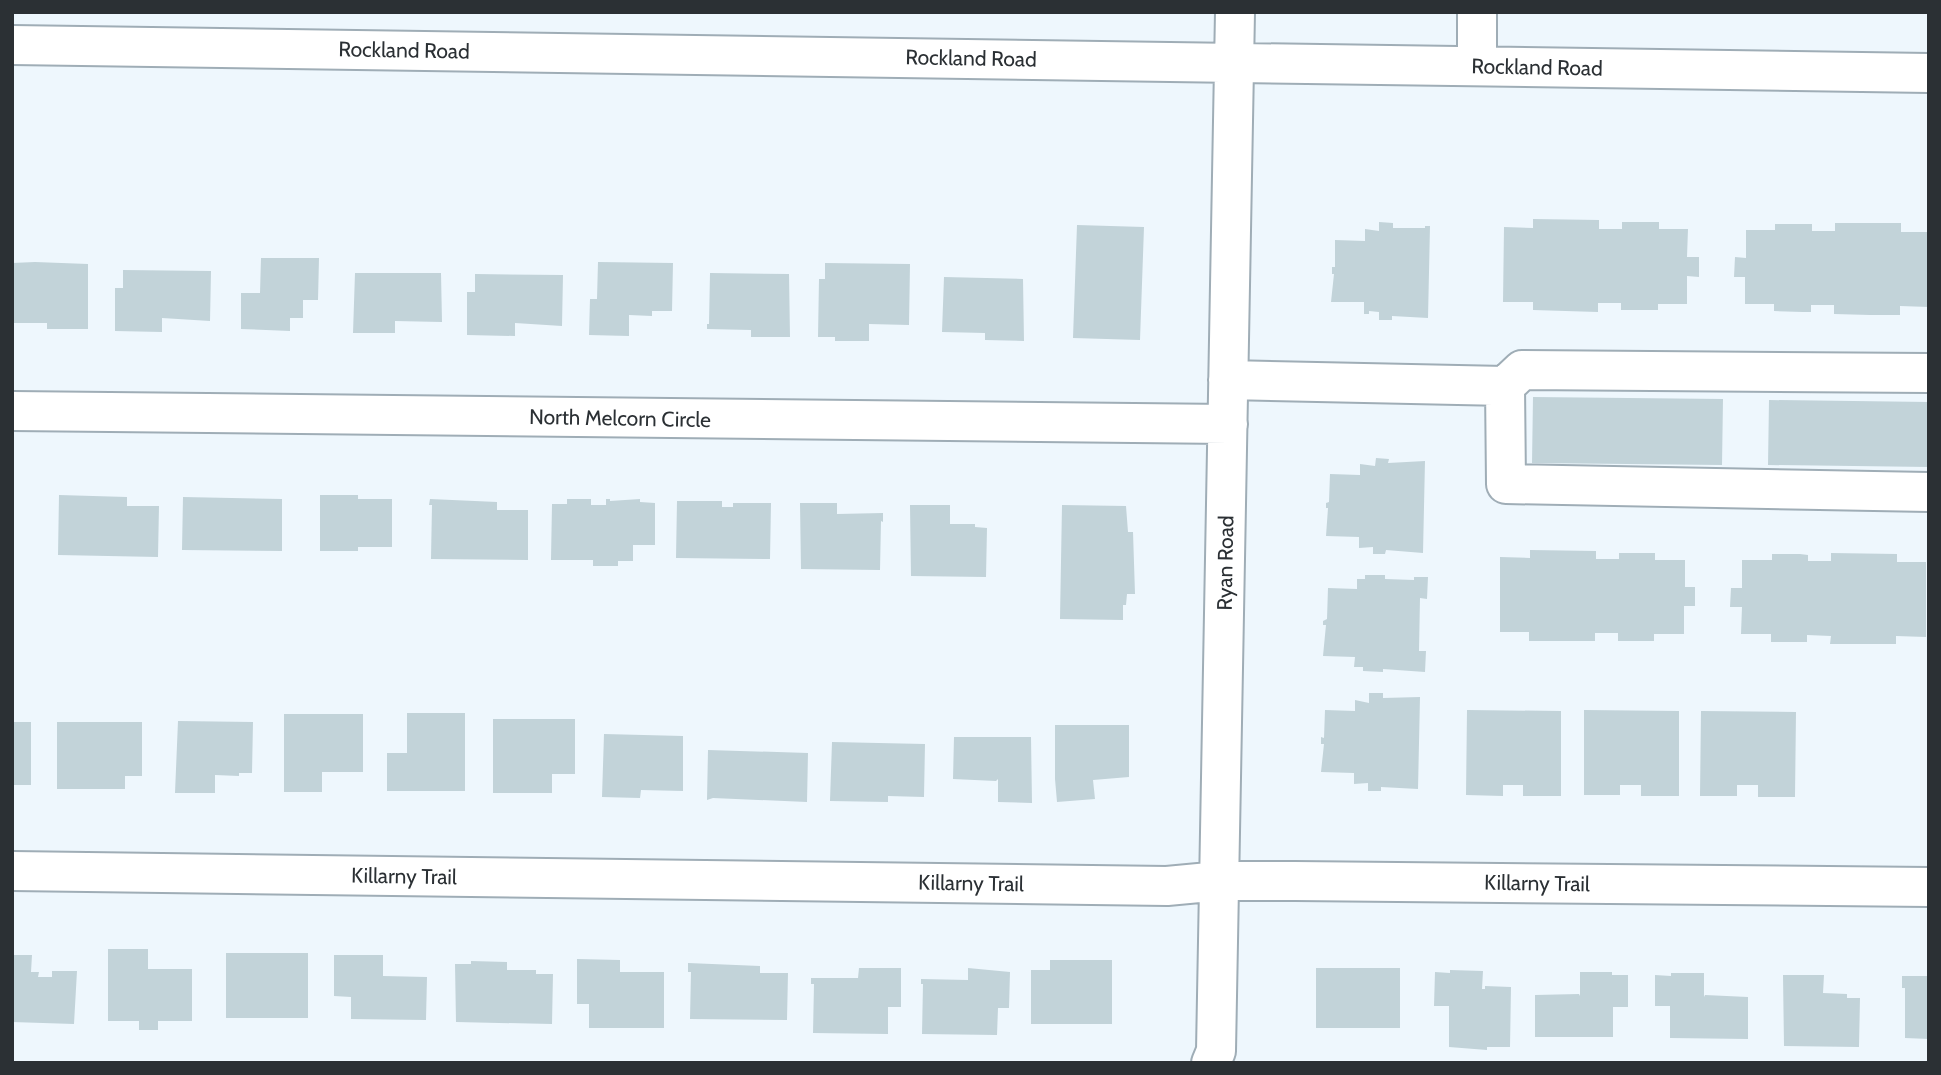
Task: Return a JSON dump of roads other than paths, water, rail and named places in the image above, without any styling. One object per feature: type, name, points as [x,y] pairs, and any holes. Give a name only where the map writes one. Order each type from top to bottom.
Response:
[{"type":"street","name":"Ryan Road","points":[[1211,1063],[1216,1051],[1220,881],[1235,12]]},
{"type":"street","points":[[1476,66],[1477,12]]},
{"type":"street","name":"Rockland Road","points":[[12,45],[1929,74]]},
{"type":"street","points":[[1228,380],[1505,386],[1522,370],[1929,373]]},
{"type":"street","points":[[1505,386],[1506,484],[1929,492]]},
{"type":"street","name":"North Melcorn Circle","points":[[12,411],[1228,424]]},
{"type":"street","name":"Killarny Trail","points":[[12,871],[1167,886],[1220,881],[1929,887]]}]
